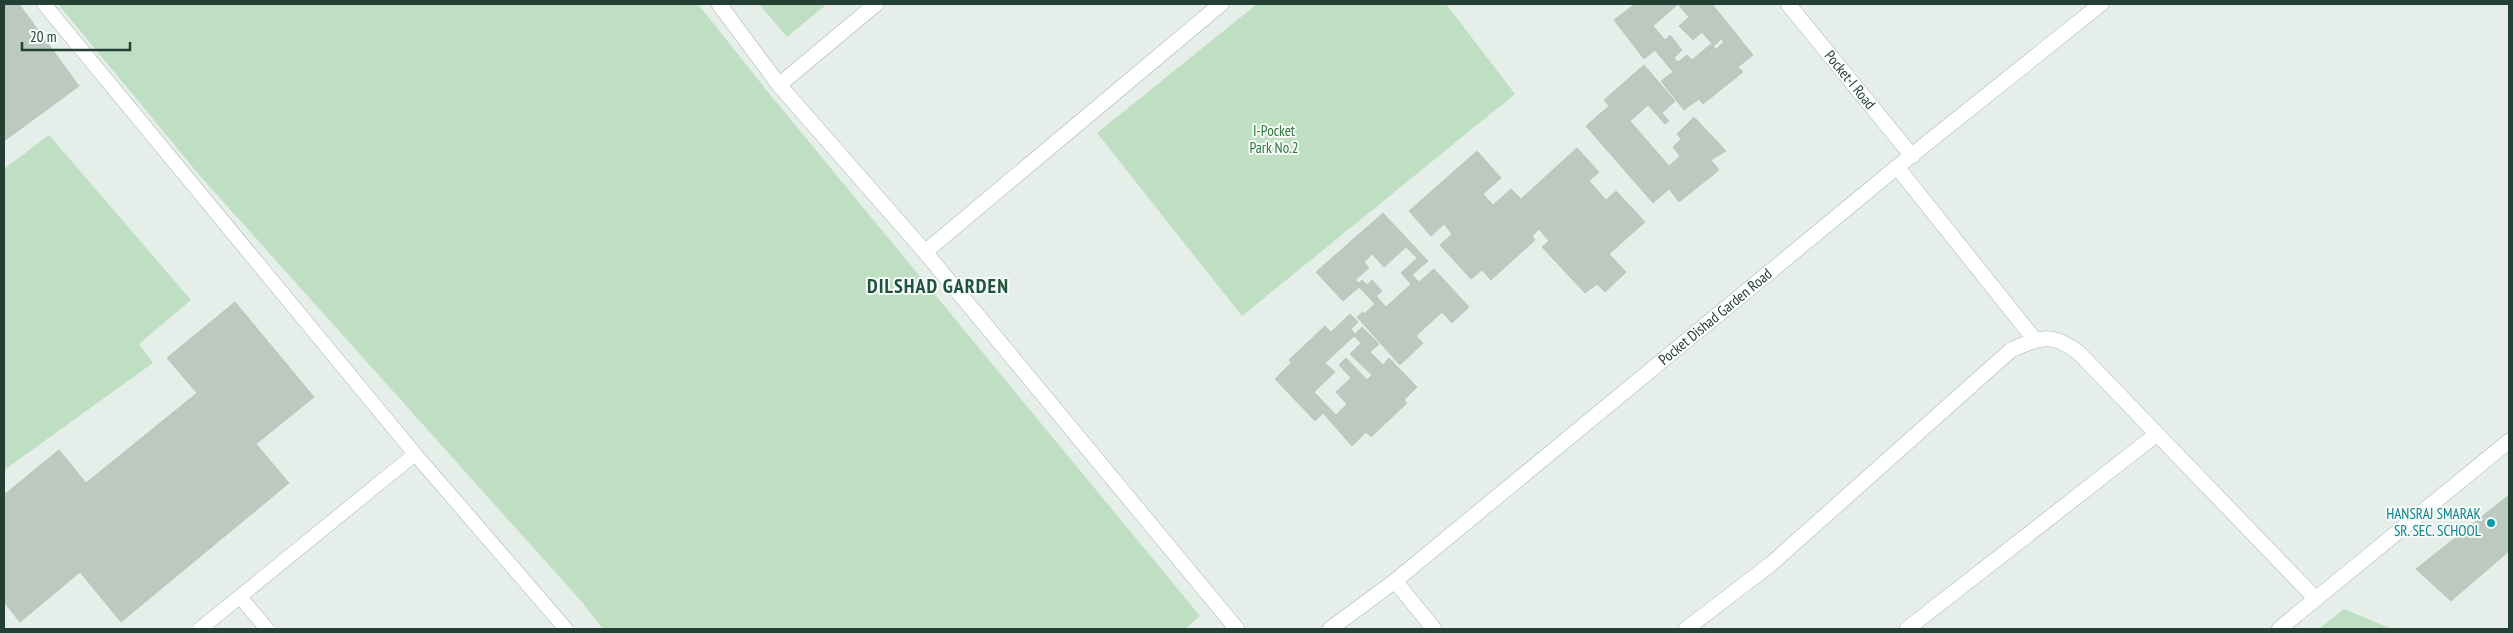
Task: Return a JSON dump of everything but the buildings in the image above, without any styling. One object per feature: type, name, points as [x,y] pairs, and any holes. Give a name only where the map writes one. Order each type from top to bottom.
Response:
[{"type":"street","points":[[719,4],[779,85],[926,252],[1237,629]]},
{"type":"street","points":[[779,85],[876,4]]},
{"type":"street","points":[[926,252],[1221,4]]},
{"type":"street","name":"Pocket-I Road","points":[[1788,4],[1912,156]]},
{"type":"street","name":"Pocket Dishad Garden Road","points":[[1330,629],[1395,581],[1896,168],[2101,4]]},
{"type":"street","points":[[1896,168],[2035,340]]},
{"type":"street","points":[[1686,629],[1771,564],[2011,350],[2035,340],[2046,338],[2064,341],[2079,353],[2316,599]]},
{"type":"street","points":[[1907,629],[2157,434]]},
{"type":"street","points":[[2279,629],[2509,441]]},
{"type":"street","points":[[1395,581],[1434,629]]},
{"type":"lane","points":[[44,4],[415,454],[566,629]]},
{"type":"lane","points":[[200,629],[415,454]]},
{"type":"lane","points":[[240,597],[267,629]]},
{"type":"green space","points":[[58,4],[698,4],[772,97],[1200,616],[1185,629],[603,629],[582,602],[201,177]]},
{"type":"green space","points":[[759,4],[827,4],[787,37]]},
{"type":"green space","name":"I-Pocket Park No.2","points":[[1257,4],[1446,4],[1515,94],[1242,316],[1097,133]]},
{"type":"green space","points":[[49,135],[191,300],[139,344],[153,363],[4,470],[4,169]]},
{"type":"green space","points":[[2344,609],[2392,629],[2319,629]]},
{"type":"place","name":"HANSRAJ SMARAK SR. SEC. SCHOOL","points":[[2491,523]]},
{"type":"district","name":"DILSHAD GARDEN","points":[[938,286]]}]
